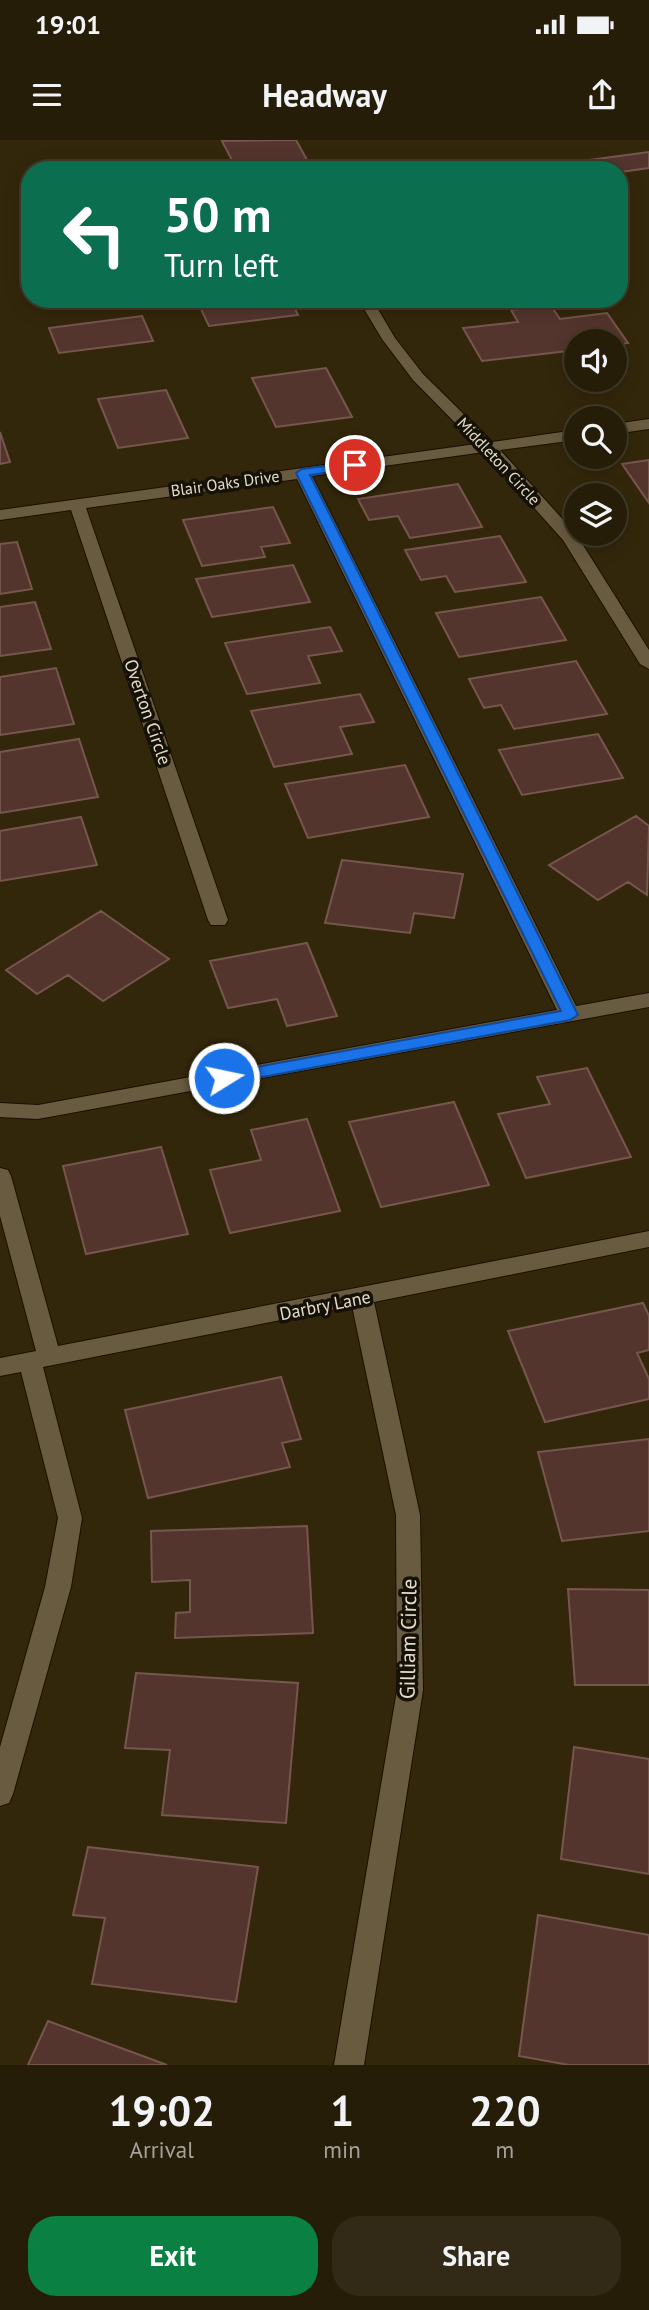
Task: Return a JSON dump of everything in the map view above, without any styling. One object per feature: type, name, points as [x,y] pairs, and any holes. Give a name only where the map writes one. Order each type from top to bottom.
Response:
[{"type":"street","name":"Middleton Circle","points":[[370,308],[389,339],[418,377],[488,447],[570,537],[649,664]]},
{"type":"street","points":[[627,427],[649,424]]},
{"type":"street","name":"Blair Oaks Drive","points":[[0,515],[564,437]]},
{"type":"street","points":[[302,473],[570,1015]]},
{"type":"street","name":"Overton Circle","points":[[77,504],[218,920]]},
{"type":"street","points":[[0,1110],[38,1112],[649,1000]]},
{"type":"street","points":[[0,1176],[40,1359],[70,1518],[58,1587],[0,1794]]},
{"type":"street","name":"Darbry Lane","points":[[0,1367],[362,1298],[649,1239]]},
{"type":"street","name":"Gilliam Circle","points":[[349,2065],[410,1690],[408,1515],[362,1298]]},
{"type":"building","points":[[296,140],[308,161],[232,161],[222,141]]},
{"type":"building","points":[[649,152],[649,168],[628,171],[628,161],[589,160]]},
{"type":"building","points":[[200,308],[294,308],[298,315],[209,326]]},
{"type":"building","points":[[552,308],[560,319],[607,313],[618,329],[564,329],[564,351],[482,361],[463,328],[518,322],[511,310]]},
{"type":"building","points":[[142,316],[153,341],[59,353],[49,328]]},
{"type":"building","points":[[326,368],[352,417],[276,427],[252,378]]},
{"type":"building","points":[[166,390],[188,438],[118,448],[98,399]]},
{"type":"building","points":[[0,432],[10,462],[0,464]]},
{"type":"building","points":[[649,460],[649,503],[625,469],[627,463]]},
{"type":"building","points":[[458,484],[482,527],[410,538],[398,516],[369,520],[358,499]]},
{"type":"building","points":[[273,507],[290,543],[261,547],[265,557],[202,566],[183,520]]},
{"type":"building","points":[[500,536],[526,582],[455,592],[446,576],[421,580],[405,550]]},
{"type":"building","points":[[17,542],[32,589],[0,594],[0,544]]},
{"type":"building","points":[[293,565],[310,602],[212,617],[196,579]]},
{"type":"building","points":[[541,597],[566,640],[459,657],[436,613]]},
{"type":"building","points":[[35,602],[51,649],[0,656],[0,607]]},
{"type":"building","points":[[330,627],[342,651],[308,656],[320,683],[247,694],[225,643]]},
{"type":"building","points":[[576,661],[607,714],[514,729],[501,705],[484,708],[469,679]]},
{"type":"building","points":[[56,668],[74,724],[0,735],[0,677]]},
{"type":"building","points":[[360,694],[374,722],[340,727],[352,754],[274,767],[251,711]]},
{"type":"building","points":[[598,734],[623,778],[522,795],[499,750]]},
{"type":"building","points":[[79,739],[98,797],[0,813],[0,752]]},
{"type":"building","points":[[405,765],[429,817],[308,838],[285,784]]},
{"type":"building","points":[[636,816],[649,826],[647,895],[628,882],[598,900],[549,865]]},
{"type":"building","points":[[81,817],[97,865],[0,881],[0,831]]},
{"type":"building","points":[[342,860],[463,874],[454,918],[414,913],[410,933],[325,923]]},
{"type":"building","points":[[101,911],[169,959],[103,1001],[68,975],[37,994],[6,970]]},
{"type":"building","points":[[307,943],[337,1016],[287,1026],[277,999],[228,1008],[210,961]]},
{"type":"building","points":[[587,1068],[631,1157],[526,1178],[498,1114],[550,1104],[537,1077]]},
{"type":"building","points":[[454,1102],[489,1185],[381,1207],[349,1122]]},
{"type":"building","points":[[307,1119],[340,1211],[230,1233],[210,1170],[261,1160],[251,1130]]},
{"type":"building","points":[[161,1147],[188,1234],[86,1254],[63,1166]]},
{"type":"building","points":[[643,1303],[649,1316],[649,1350],[637,1353],[649,1379],[649,1399],[545,1422],[508,1331]]},
{"type":"building","points":[[281,1377],[301,1439],[282,1443],[290,1467],[148,1498],[125,1410]]},
{"type":"building","points":[[649,1439],[649,1531],[562,1541],[538,1452]]},
{"type":"building","points":[[307,1526],[313,1633],[175,1638],[176,1613],[190,1612],[190,1580],[152,1582],[151,1531]]},
{"type":"building","points":[[568,1589],[649,1590],[649,1685],[575,1685]]},
{"type":"building","points":[[136,1673],[298,1683],[286,1823],[162,1815],[170,1750],[125,1748]]},
{"type":"building","points":[[574,1747],[649,1759],[649,1874],[561,1859]]},
{"type":"building","points":[[88,1847],[258,1867],[236,2002],[92,1984],[105,1918],[73,1915]]},
{"type":"building","points":[[538,1915],[649,1935],[649,2065],[569,2065],[519,2056]]},
{"type":"building","points":[[48,2021],[167,2065],[28,2065]]},
{"type":"route","points":[[224,1078],[570,1015],[302,473],[355,465]]}]
